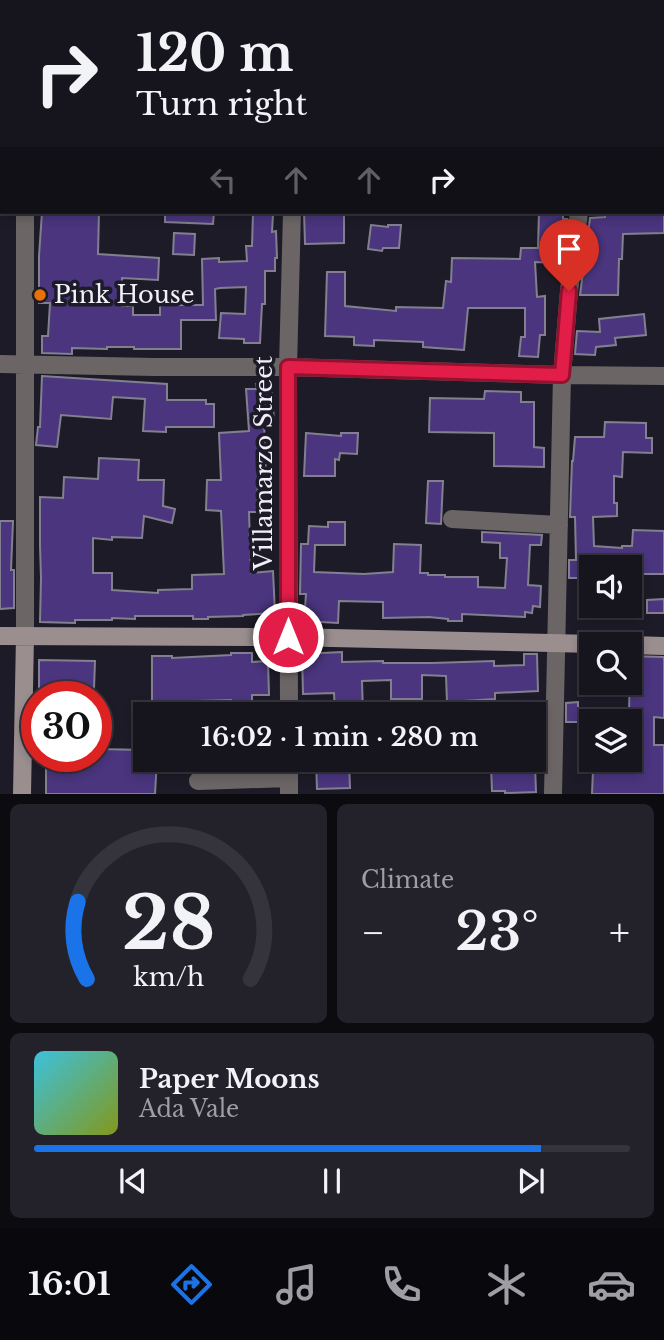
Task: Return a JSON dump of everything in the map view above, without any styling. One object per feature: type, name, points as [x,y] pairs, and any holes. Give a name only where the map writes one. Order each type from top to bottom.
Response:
[{"type":"main road","points":[[0,636],[288,637],[579,644]]},
{"type":"main road","points":[[22,794],[25,636]]},
{"type":"main road","points":[[642,645],[664,646]]},
{"type":"street","points":[[25,214],[25,636]]},
{"type":"street","name":"Villamarzo Street","points":[[289,702],[288,367],[292,214]]},
{"type":"street","points":[[553,794],[562,375],[579,214]]},
{"type":"street","points":[[0,365],[288,367],[664,376]]},
{"type":"street","points":[[452,519],[559,525]]},
{"type":"street","points":[[198,781],[289,786]]},
{"type":"building","points":[[42,214],[99,214],[98,254],[159,258],[158,280],[122,278],[122,306],[133,306],[133,315],[160,315],[160,305],[203,305],[202,259],[219,258],[219,262],[247,261],[246,246],[252,246],[253,214],[273,214],[272,232],[276,231],[275,271],[265,271],[265,304],[262,304],[260,343],[219,338],[221,313],[245,314],[246,287],[220,288],[215,289],[216,320],[181,320],[181,349],[72,348],[72,354],[42,353],[42,336],[48,336],[50,303],[39,303]]},
{"type":"building","points":[[165,214],[214,214],[213,224],[165,222]]},
{"type":"building","points":[[304,214],[344,214],[344,243],[305,244]]},
{"type":"building","points":[[539,214],[563,214],[563,219],[567,219],[561,263],[535,262],[537,297],[545,296],[545,335],[540,335],[538,357],[519,356],[521,337],[525,337],[525,308],[468,308],[464,350],[423,347],[423,342],[374,340],[374,346],[354,345],[354,337],[325,336],[327,272],[345,272],[345,306],[396,311],[396,307],[443,308],[446,281],[451,282],[452,258],[520,259],[521,248],[538,248]]},
{"type":"building","points":[[605,214],[664,214],[664,233],[623,234],[618,295],[580,295],[590,218],[605,217]]},
{"type":"building","points":[[371,225],[401,225],[399,248],[383,248],[382,251],[368,249]]},
{"type":"building","points":[[174,233],[195,234],[194,255],[173,254]]},
{"type":"building","points":[[644,314],[646,335],[615,338],[616,345],[596,347],[595,355],[575,354],[577,331],[600,332],[599,319]]},
{"type":"building","points":[[42,376],[167,384],[167,400],[206,400],[206,404],[214,404],[214,427],[166,427],[166,432],[143,431],[145,399],[113,397],[111,419],[61,415],[57,447],[36,445],[40,427]]},
{"type":"building","points":[[271,383],[274,420],[264,421],[266,476],[258,477],[257,512],[249,512],[251,573],[273,571],[275,613],[208,619],[193,619],[193,616],[135,616],[135,619],[75,620],[75,623],[40,622],[40,497],[63,498],[64,477],[98,479],[99,458],[139,460],[138,480],[164,480],[163,506],[175,509],[172,523],[144,516],[142,538],[93,538],[93,573],[112,573],[112,590],[158,593],[158,590],[192,589],[192,575],[224,574],[221,511],[206,510],[207,480],[221,480],[219,433],[249,431],[246,389],[257,389],[256,384]]},
{"type":"building","points":[[485,391],[521,392],[521,402],[534,402],[534,447],[544,448],[544,467],[494,466],[494,433],[429,432],[430,398],[484,399]]},
{"type":"building","points":[[605,422],[646,423],[646,438],[652,438],[652,453],[623,452],[622,477],[614,476],[617,516],[593,517],[594,546],[632,546],[633,530],[664,531],[664,574],[642,574],[642,555],[579,555],[579,578],[569,578],[569,560],[576,560],[575,517],[570,517],[575,437],[604,437]]},
{"type":"building","points":[[306,433],[341,436],[341,433],[358,433],[357,454],[340,453],[339,460],[335,459],[335,476],[304,476]]},
{"type":"building","points":[[428,481],[443,481],[441,524],[426,523]]},
{"type":"building","points":[[0,521],[13,521],[11,570],[14,570],[14,608],[0,609]]},
{"type":"building","points":[[328,522],[345,522],[345,545],[315,545],[314,572],[393,572],[394,544],[421,545],[420,573],[445,577],[478,577],[478,587],[505,588],[507,558],[500,558],[500,543],[482,542],[482,532],[542,535],[541,545],[530,545],[528,585],[541,586],[540,607],[533,606],[532,613],[525,612],[525,617],[462,614],[462,621],[448,621],[429,617],[383,618],[383,602],[339,601],[338,623],[304,621],[306,594],[300,594],[301,544],[308,544],[309,526],[328,527]]},
{"type":"building","points":[[664,599],[664,613],[647,613],[647,600]]},
{"type":"building","points":[[342,652],[342,662],[494,661],[494,666],[524,665],[524,654],[537,654],[538,691],[495,693],[495,699],[447,702],[446,676],[422,675],[422,699],[391,699],[391,680],[362,681],[363,702],[334,702],[334,693],[303,694],[302,654]]},
{"type":"building","points":[[252,653],[252,662],[268,661],[269,695],[252,695],[252,702],[152,702],[152,656],[172,658]]},
{"type":"building","points":[[642,656],[664,657],[664,718],[654,717],[654,745],[664,745],[664,794],[592,794],[593,772],[642,772],[642,709],[629,709],[629,695],[642,695]]},
{"type":"building","points":[[39,660],[95,661],[94,681],[39,681]]},
{"type":"building","points":[[578,702],[578,722],[566,722],[566,703]]},
{"type":"building","points":[[112,749],[133,750],[133,772],[156,772],[155,794],[46,794],[46,772],[112,772]]},
{"type":"building","points":[[316,772],[349,772],[350,788],[317,789]]},
{"type":"building","points":[[491,772],[535,772],[536,792],[492,791]]},
{"type":"place","name":"Pink House","points":[[40,295]]},
{"type":"route","points":[[288,637],[288,367],[562,375],[569,291]]}]
